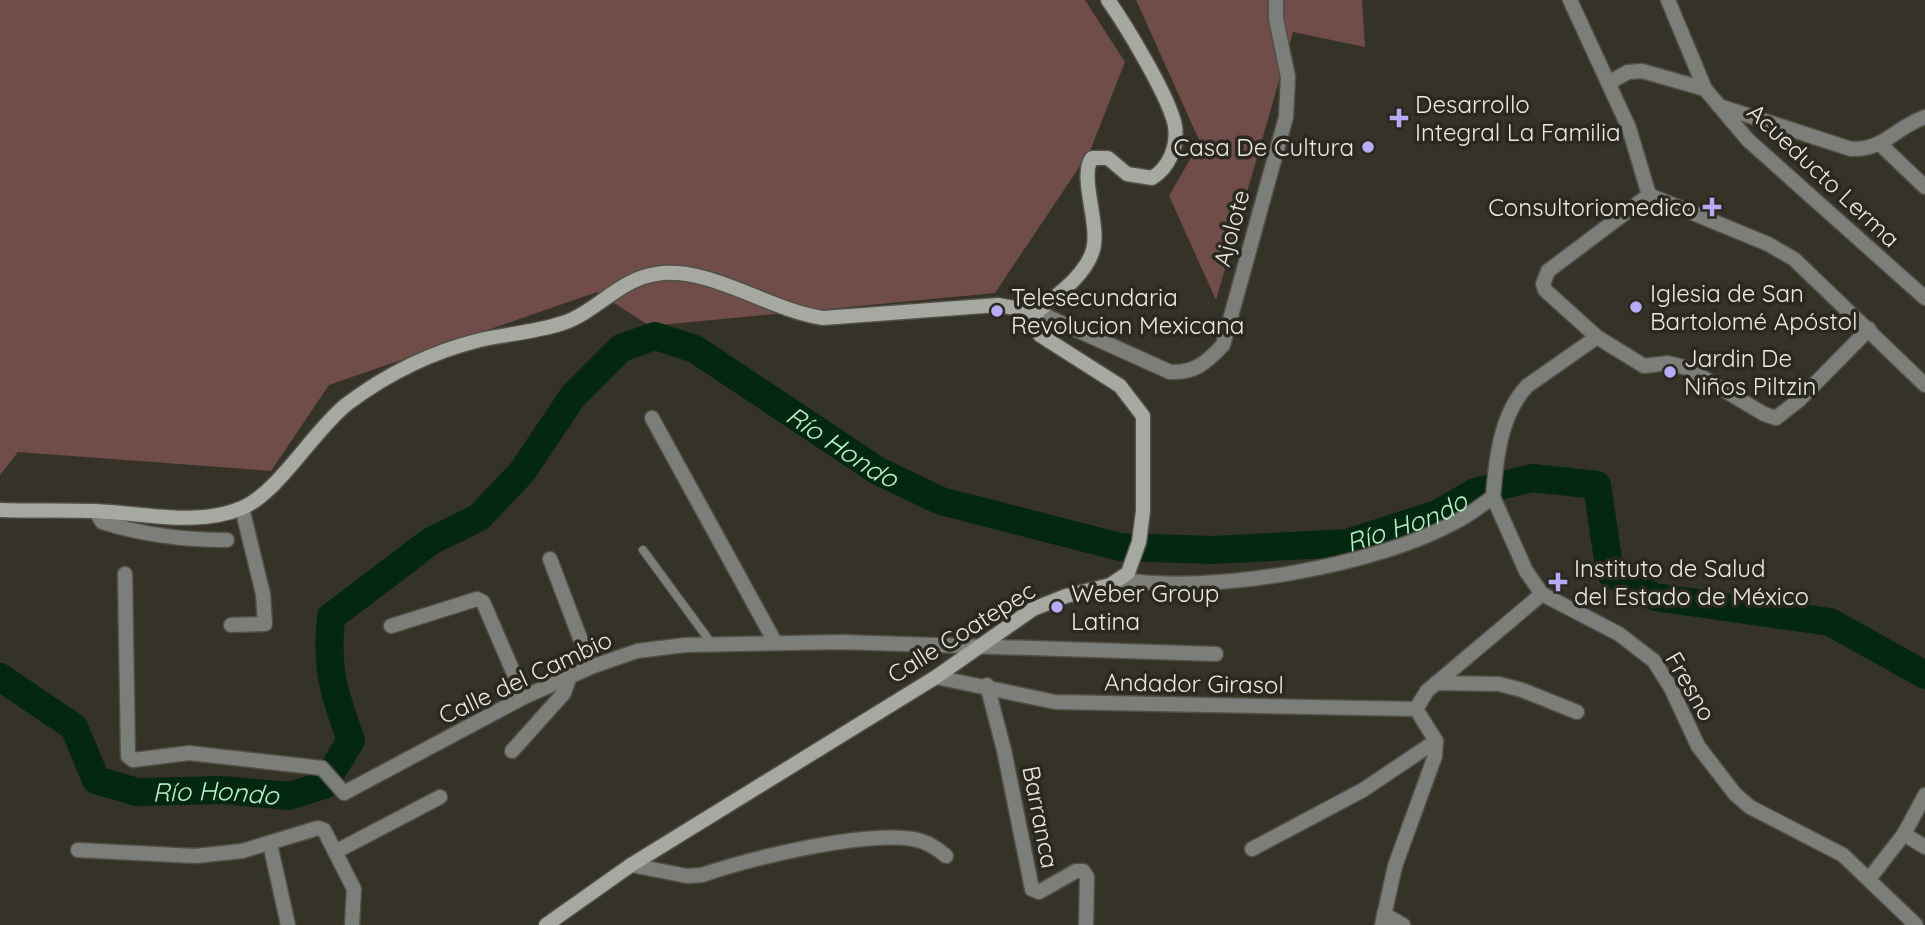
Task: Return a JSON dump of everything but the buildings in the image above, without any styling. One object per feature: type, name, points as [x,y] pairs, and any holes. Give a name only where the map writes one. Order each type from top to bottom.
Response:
[{"type":"main road","points":[[1108,0],[1165,99],[1175,125],[1175,142],[1162,172],[1152,178],[1127,174],[1108,158],[1093,158],[1088,170],[1095,236],[1092,254],[1073,280],[1037,312],[1034,325],[1040,335],[1120,386],[1143,416],[1143,511],[1133,564],[1123,580]]},
{"type":"main road","points":[[0,510],[96,511],[193,517],[219,515],[242,508],[272,484],[333,416],[367,389],[401,368],[480,340],[565,322],[629,283],[655,274],[675,273],[722,284],[808,316],[823,318],[844,319],[998,305],[1037,312]]},
{"type":"main road","name":"Calle Coatepec","points":[[546,925],[631,865],[936,677],[1033,609],[1066,596],[1123,580]]},
{"type":"street","name":"Ajolote","points":[[1037,312],[1170,372],[1194,370],[1204,365],[1223,345],[1286,117],[1288,77],[1276,19],[1276,0]]},
{"type":"street","points":[[1570,0],[1629,128],[1649,195]]},
{"type":"street","name":"Acueducto Lerma","points":[[1668,0],[1705,89],[1748,140],[1925,298]]},
{"type":"street","points":[[1608,83],[1628,72],[1642,71],[1705,89]]},
{"type":"street","points":[[1718,105],[1851,149],[1870,149],[1910,122],[1925,117]]},
{"type":"street","points":[[1880,144],[1925,187]]},
{"type":"street","points":[[1649,195],[1768,244],[1794,259],[1925,384]]},
{"type":"street","points":[[1649,195],[1545,277],[1545,290],[1597,337],[1644,366],[1668,363],[1687,368],[1764,414],[1776,418],[1799,400],[1869,329]]},
{"type":"street","points":[[1403,925],[1383,920],[1395,866],[1435,756],[1436,741],[1416,709],[1436,683],[1542,594],[1526,571],[1493,493],[1503,429],[1517,397],[1527,386],[1597,337]]},
{"type":"street","points":[[652,418],[775,642]]},
{"type":"street","name":"Calle Coatepec","points":[[1123,580],[1188,585],[1336,565],[1447,526],[1493,493]]},
{"type":"street","points":[[231,625],[265,624],[263,594],[242,508]]},
{"type":"street","points":[[96,511],[102,522],[127,530],[189,540],[227,540]]},
{"type":"street","points":[[550,559],[591,667]]},
{"type":"street","name":"Calle del Cambio","points":[[125,573],[127,750],[132,760],[190,753],[322,768],[337,783],[340,792],[344,793],[523,697],[591,667],[637,651],[712,644],[775,642],[1216,654]]},
{"type":"street","name":"Fresno","points":[[1542,594],[1619,634],[1654,662],[1671,688],[1710,764],[1750,807],[1828,845],[1857,866],[1916,925]]},
{"type":"street","points":[[391,626],[477,599],[483,601],[523,697]]},
{"type":"street","points":[[512,751],[564,693],[570,676]]},
{"type":"street","name":"Andador Girasol","points":[[936,677],[987,685],[1055,702],[1416,709]]},
{"type":"street","points":[[1436,683],[1499,684],[1522,690],[1577,712]]},
{"type":"street","name":"Barranca","points":[[987,685],[1004,750],[1032,889],[1039,892],[1076,872],[1083,871],[1087,877],[1087,925]]},
{"type":"street","points":[[1252,849],[1363,790],[1436,741]]},
{"type":"street","points":[[1869,879],[1904,834],[1925,795]]},
{"type":"street","points":[[335,852],[440,797]]},
{"type":"street","points":[[78,849],[195,856],[242,851],[318,828],[324,830],[354,889],[352,925]]},
{"type":"street","points":[[1904,834],[1925,847]]},
{"type":"street","points":[[631,865],[687,876],[702,875],[818,846],[889,838],[915,839],[936,847],[946,856]]},
{"type":"street","points":[[270,844],[288,925]]},
{"type":"lane","points":[[643,550],[712,644]]},
{"type":"shaded area","points":[[0,0],[1085,0],[1125,62],[1090,151],[995,293],[650,326],[597,292],[329,385],[271,471],[18,452],[0,475]]},
{"type":"shaded area","points":[[1136,0],[1362,0],[1365,47],[1293,32],[1216,300],[1169,196],[1200,142]]},
{"type":"waterway","name":"Río Hondo","points":[[0,677],[74,727],[96,780],[137,792],[223,790],[289,796],[324,785],[351,740],[332,680],[329,651],[331,617],[431,541],[478,518],[522,472],[573,396],[621,348],[655,336],[695,349],[878,471],[941,501],[1120,547],[1213,550],[1347,543],[1437,514],[1475,492],[1532,478],[1597,485],[1610,573],[1655,597],[1830,622],[1925,675]]},
{"type":"place","name":"Desarrollo Integral La Familia","points":[[1399,118]]},
{"type":"place","name":"Casa De Cultura","points":[[1368,147]]},
{"type":"place","name":"Consultoriomedico","points":[[1712,207]]},
{"type":"place","name":"Iglesia de San Bartolomé Apóstol","points":[[1636,307]]},
{"type":"place","name":"Telesecundaria Revolucion Mexicana","points":[[997,311]]},
{"type":"place","name":"Jardin De Niños Piltzin","points":[[1670,372]]},
{"type":"place","name":"Instituto de Salud del Estado de México","points":[[1558,582]]},
{"type":"place","name":"Weber Group Latina","points":[[1057,607]]}]
